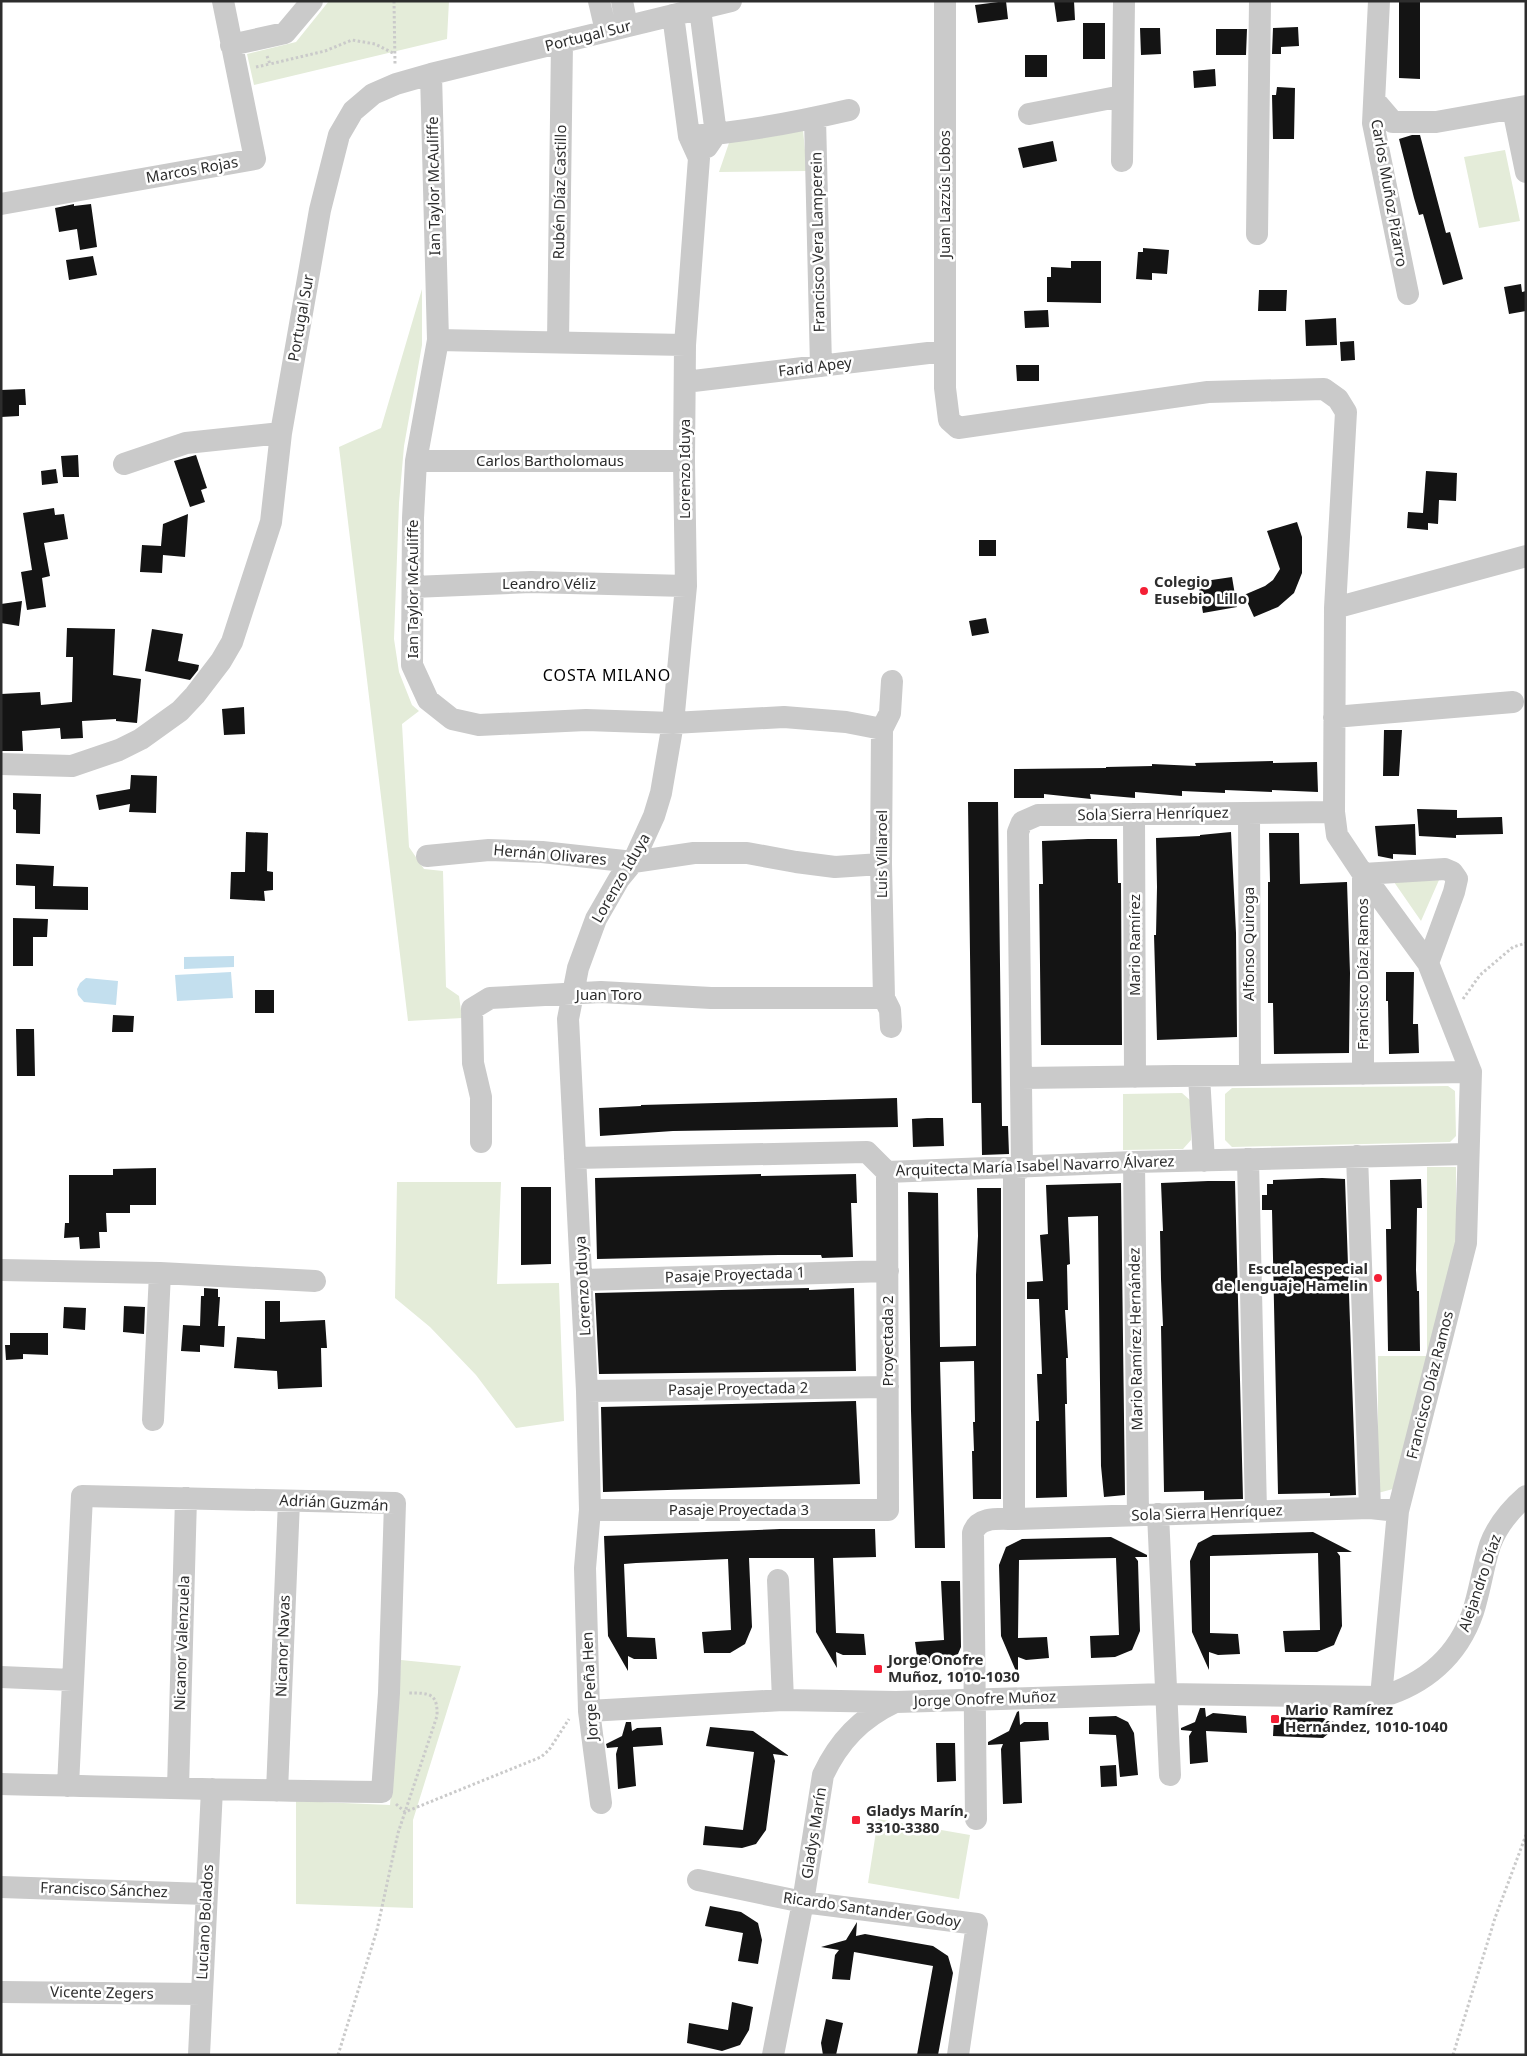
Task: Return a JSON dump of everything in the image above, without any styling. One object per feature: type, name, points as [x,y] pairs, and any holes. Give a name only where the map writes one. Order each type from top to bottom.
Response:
[{"type":"street","name":"Marcos Rojas","points":[[1,204],[254,158],[223,1]]},
{"type":"street","points":[[231,45],[285,33],[312,1]]},
{"type":"street","points":[[599,1],[617,29]]},
{"type":"street","points":[[617,29],[622,1]]},
{"type":"street","name":"Portugal Sur","points":[[1,764],[72,766],[96,759],[140,739],[161,726],[196,695],[218,667],[232,642],[271,522],[281,433],[320,210],[339,135],[353,111],[373,94],[396,84],[731,1]]},
{"type":"street","name":"Juan Lazzús Lobos","points":[[945,1],[945,388],[949,420],[958,428],[1208,392],[1324,389],[1338,399],[1346,412],[1334,608],[1334,812]]},
{"type":"street","points":[[1122,161],[1124,1]]},
{"type":"street","points":[[1257,234],[1260,1]]},
{"type":"street","name":"Carlos Muñoz Pizarro","points":[[1379,1],[1373,122],[1408,294]]},
{"type":"street","points":[[699,158],[716,134],[700,9]]},
{"type":"street","name":"Lorenzo Iduya","points":[[585,1568],[590,1510],[588,1391],[568,1019],[586,943],[596,919],[610,892],[633,862],[654,816],[661,793],[673,723],[686,586],[685,345],[699,158],[689,136],[672,15]]},
{"type":"street","name":"Rubén Díaz Castillo","points":[[558,342],[562,42]]},
{"type":"street","name":"Ian Taylor McAuliffe","points":[[431,74],[438,340],[416,461],[412,518],[412,665],[428,700],[452,719],[479,725],[586,720],[673,723],[784,717],[846,722],[882,729]]},
{"type":"street","points":[[1029,114],[1122,96]]},
{"type":"street","points":[[1375,101],[1393,122],[1436,122],[1519,108],[1526,172]]},
{"type":"street","points":[[689,136],[716,134],[814,118],[849,110]]},
{"type":"street","name":"Francisco Vera Lamperein","points":[[814,118],[821,366]]},
{"type":"street","points":[[438,340],[685,345]]},
{"type":"street","name":"Farid Apey","points":[[684,382],[945,351]]},
{"type":"street","points":[[124,464],[186,443],[281,433]]},
{"type":"street","name":"Carlos Bartholomaus","points":[[416,461],[684,461]]},
{"type":"street","points":[[1334,608],[1526,556]]},
{"type":"street","name":"Leandro Véliz","points":[[413,587],[531,582],[686,586]]},
{"type":"street","name":"Luis Villaroel","points":[[891,1027],[890,1010],[884,998],[881,864],[882,729],[890,713],[892,681]]},
{"type":"street","points":[[1334,717],[1513,702]]},
{"type":"street","points":[[1021,1078],[1471,1072],[1428,963],[1337,835],[1334,812]]},
{"type":"street","name":"Sola Sierra Henríquez","points":[[1014,1519],[1018,1168],[1021,1078],[1018,832],[1022,822],[1038,815],[1334,812]]},
{"type":"street","name":"Alfonso Quiroga","points":[[1249,813],[1250,1075]]},
{"type":"street","name":"Mario Ramírez","points":[[1134,814],[1135,1077]]},
{"type":"street","name":"Hernán Olivares","points":[[427,856],[498,850],[542,852],[633,862],[694,853],[747,853],[835,867],[881,864]]},
{"type":"street","points":[[1363,874],[1445,869],[1452,872],[1457,879],[1454,892],[1428,963]]},
{"type":"street","name":"Francisco Díaz Ramos","points":[[1363,874],[1363,1074]]},
{"type":"street","name":"Juan Toro","points":[[481,1142],[481,1098],[473,1062],[472,1009],[490,998],[601,992],[710,998],[884,998]]},
{"type":"street","name":"Francisco Díaz Ramos","points":[[1381,1697],[1398,1511],[1466,1243],[1467,1154],[1471,1072]]},
{"type":"street","points":[[1199,1076],[1204,1161]]},
{"type":"street","name":"Arquitecta María Isabel Navarro Álvarez","points":[[576,1158],[868,1152],[887,1172],[1134,1162],[1467,1154]]},
{"type":"street","points":[[1357,1156],[1370,1508]]},
{"type":"street","points":[[1248,1159],[1256,1511]]},
{"type":"street","name":"Mario Ramírez Hernández","points":[[1134,1162],[1148,1515],[1165,1694],[1170,1775]]},
{"type":"street","name":"Proyectada 2","points":[[887,1172],[888,1510]]},
{"type":"street","points":[[1,1270],[160,1273],[315,1282]]},
{"type":"street","name":"Pasaje Proyectada 1","points":[[583,1280],[888,1271]]},
{"type":"street","points":[[153,1420],[160,1273]]},
{"type":"street","name":"Pasaje Proyectada 2","points":[[588,1391],[888,1387]]},
{"type":"street","name":"Adrián Guzmán","points":[[68,1786],[82,1496],[395,1503],[388,1693],[382,1792]]},
{"type":"street","name":"Alejandro Díaz","points":[[1381,1697],[1424,1678],[1449,1656],[1459,1642],[1473,1611],[1491,1544],[1499,1527],[1526,1496]]},
{"type":"street","name":"Nicanor Valenzuela","points":[[178,1788],[186,1498]]},
{"type":"street","name":"Nicanor Navas","points":[[278,1791],[289,1501]]},
{"type":"street","name":"Sola Sierra Henríquez","points":[[976,1819],[972,1533],[978,1524],[988,1520],[1256,1511],[1370,1508],[1398,1511]]},
{"type":"street","name":"Pasaje Proyectada 3","points":[[590,1510],[888,1510]]},
{"type":"street","name":"Jorge Peña Hen","points":[[585,1568],[589,1711],[601,1803]]},
{"type":"street","points":[[778,1580],[783,1700]]},
{"type":"street","points":[[1,1678],[72,1680]]},
{"type":"street","name":"Jorge Onofre Muñoz","points":[[589,1711],[783,1700],[896,1702],[1165,1694],[1381,1697]]},
{"type":"street","name":"Gladys Marín","points":[[772,2055],[803,1902],[823,1775],[830,1759],[852,1731],[880,1709],[896,1702]]},
{"type":"street","points":[[1,1784],[212,1790],[382,1792]]},
{"type":"street","name":"Luciano Bolados","points":[[199,2055],[212,1790]]},
{"type":"street","name":"Ricardo Santander Godoy","points":[[698,1880],[803,1902],[977,1924],[958,2055]]},
{"type":"street","name":"Francisco Sánchez","points":[[1,1887],[206,1894]]},
{"type":"street","name":"Vicente Zegers","points":[[1,1992],[202,1994]]},
{"type":"path","points":[[394,1],[396,84]]},
{"type":"path","points":[[260,39],[270,64],[325,51],[352,40],[375,44],[395,54]]},
{"type":"path","points":[[1448,1013],[1466,995],[1480,975],[1512,947],[1526,943]]},
{"type":"path","points":[[338,2055],[377,1930],[398,1833],[435,1724],[438,1705],[435,1698],[427,1693],[388,1693]]},
{"type":"path","points":[[405,1812],[541,1757],[549,1750],[574,1715],[589,1711]]},
{"type":"path","points":[[382,1792],[405,1812]]},
{"type":"path","points":[[1453,2055],[1495,1918],[1526,1835]]},
{"type":"green space","points":[[329,1],[449,1],[447,39],[254,85],[247,54],[296,42]]},
{"type":"green space","points":[[803,130],[807,171],[719,172],[730,140]]},
{"type":"green space","points":[[1505,150],[1520,221],[1479,228],[1464,157]]},
{"type":"green space","points":[[422,289],[422,345],[404,446],[399,503],[394,639],[399,672],[412,705],[419,711],[402,724],[409,847],[424,869],[443,871],[446,987],[459,996],[462,1018],[408,1021],[339,447],[381,428]]},
{"type":"green space","points":[[1439,880],[1421,921],[1394,882]]},
{"type":"green space","points":[[1448,1086],[1455,1091],[1456,1136],[1450,1142],[1232,1147],[1225,1140],[1225,1094],[1232,1088]]},
{"type":"green space","points":[[1182,1093],[1191,1101],[1191,1140],[1183,1149],[1123,1150],[1123,1094]]},
{"type":"green space","points":[[1427,1167],[1456,1167],[1456,1246],[1393,1489],[1378,1493],[1378,1356],[1427,1356]]},
{"type":"green space","points":[[397,1182],[501,1182],[497,1284],[559,1283],[564,1421],[516,1428],[476,1375],[430,1327],[395,1298]]},
{"type":"green space","points":[[401,1660],[461,1666],[413,1820],[413,1908],[296,1904],[296,1801],[390,1805]]},
{"type":"green space","points":[[878,1819],[970,1835],[959,1899],[868,1883]]},
{"type":"water","points":[[234,956],[234,967],[184,969],[184,957]]},
{"type":"water","points":[[231,972],[233,998],[177,1001],[175,975]]},
{"type":"water","points":[[86,978],[118,981],[116,1005],[84,1002],[78,995],[77,989]]},
{"type":"building","points":[[1006,1],[1008,19],[978,23],[975,5]]},
{"type":"building","points":[[1054,1],[1074,1],[1075,20],[1057,22]]},
{"type":"building","points":[[1399,1],[1420,1],[1420,79],[1399,78]]},
{"type":"building","points":[[1083,23],[1105,23],[1105,59],[1083,59]]},
{"type":"building","points":[[1298,27],[1299,46],[1281,47],[1281,54],[1272,54],[1273,28]]},
{"type":"building","points":[[1140,28],[1160,28],[1161,54],[1141,55]]},
{"type":"building","points":[[1216,29],[1247,29],[1246,55],[1216,55]]},
{"type":"building","points":[[1025,55],[1047,55],[1047,77],[1025,77]]},
{"type":"building","points":[[1215,69],[1216,86],[1194,88],[1193,71]]},
{"type":"building","points":[[1277,87],[1295,88],[1294,139],[1273,139],[1272,95],[1276,95]]},
{"type":"building","points":[[1420,135],[1446,233],[1450,232],[1463,279],[1443,285],[1423,214],[1419,215],[1399,139]]},
{"type":"building","points":[[1053,141],[1057,161],[1023,168],[1018,148]]},
{"type":"building","points":[[74,204],[74,206],[91,204],[97,247],[80,250],[77,229],[59,232],[55,208]]},
{"type":"building","points":[[1143,248],[1169,250],[1167,274],[1152,273],[1152,280],[1136,279],[1138,252],[1143,252]]},
{"type":"building","points":[[93,256],[97,275],[69,280],[66,260]]},
{"type":"building","points":[[1071,261],[1101,261],[1101,303],[1047,302],[1047,277],[1051,277],[1051,267],[1071,268]]},
{"type":"building","points":[[1521,284],[1522,292],[1526,291],[1526,311],[1509,314],[1504,287]]},
{"type":"building","points":[[1259,290],[1287,290],[1286,311],[1258,311]]},
{"type":"building","points":[[1048,310],[1049,327],[1025,328],[1024,311]]},
{"type":"building","points":[[1336,318],[1337,345],[1306,346],[1305,320]]},
{"type":"building","points":[[1354,341],[1355,360],[1341,361],[1340,342]]},
{"type":"building","points":[[1016,365],[1039,365],[1039,381],[1017,381]]},
{"type":"building","points":[[25,389],[26,405],[19,405],[19,416],[1,417],[1,390]]},
{"type":"building","points":[[78,455],[79,477],[63,477],[61,456]]},
{"type":"building","points":[[196,455],[207,488],[201,490],[205,502],[190,507],[174,461]]},
{"type":"building","points":[[56,469],[58,483],[42,485],[41,471]]},
{"type":"building","points":[[1426,471],[1457,473],[1456,501],[1439,500],[1438,524],[1428,523],[1428,530],[1407,528],[1408,512],[1423,513]]},
{"type":"building","points":[[54,508],[55,515],[64,514],[68,539],[44,543],[50,576],[42,578],[46,607],[27,610],[21,572],[32,570],[23,513]]},
{"type":"building","points":[[188,514],[185,557],[163,555],[162,573],[140,572],[142,545],[161,546],[163,524]]},
{"type":"building","points":[[1297,522],[1302,537],[1302,573],[1294,593],[1278,607],[1254,617],[1244,595],[1265,586],[1273,580],[1280,569],[1267,531]]},
{"type":"building","points":[[979,540],[996,540],[996,556],[979,556]]},
{"type":"building","points":[[1232,577],[1237,607],[1203,613],[1198,582]]},
{"type":"building","points":[[22,601],[19,626],[1,623],[1,604]]},
{"type":"building","points":[[986,618],[989,633],[972,636],[969,621]]},
{"type":"building","points":[[67,628],[115,629],[113,675],[141,679],[137,723],[116,721],[116,719],[82,721],[83,738],[61,739],[60,728],[22,731],[23,751],[1,751],[1,694],[40,692],[41,705],[72,702],[73,657],[66,657]]},
{"type":"building","points":[[152,629],[183,634],[178,661],[199,665],[198,670],[190,680],[145,671]]},
{"type":"building","points":[[244,707],[245,734],[224,735],[222,709]]},
{"type":"building","points":[[1384,730],[1402,730],[1399,776],[1383,776]]},
{"type":"building","points":[[1273,761],[1273,763],[1317,762],[1318,792],[1225,790],[1225,793],[1182,791],[1182,796],[1135,792],[1135,798],[1090,794],[1091,799],[1044,794],[1044,798],[1014,798],[1014,769],[1106,768],[1152,766],[1152,764],[1196,766],[1195,763]]},
{"type":"building","points":[[131,775],[157,776],[156,813],[129,812],[130,804],[99,810],[96,795],[130,789]]},
{"type":"building","points":[[13,793],[41,794],[40,834],[16,833],[16,810],[13,809]]},
{"type":"building","points":[[968,802],[998,802],[1002,1126],[1008,1126],[1009,1154],[982,1155],[981,1103],[972,1103]]},
{"type":"building","points":[[1417,809],[1457,810],[1457,818],[1502,817],[1503,834],[1456,835],[1456,838],[1419,836]]},
{"type":"building","points":[[1415,824],[1416,855],[1393,854],[1393,859],[1378,856],[1375,826]]},
{"type":"building","points":[[246,832],[268,833],[267,871],[273,872],[273,890],[264,891],[265,901],[230,899],[231,872],[245,872]]},
{"type":"building","points":[[1231,832],[1236,933],[1237,1037],[1157,1040],[1154,935],[1156,935],[1157,887],[1156,838],[1200,836]]},
{"type":"building","points":[[1269,833],[1299,833],[1300,884],[1347,882],[1350,973],[1349,1053],[1274,1054],[1273,1003],[1268,1003]]},
{"type":"building","points":[[1117,839],[1118,883],[1121,883],[1122,1045],[1041,1045],[1039,884],[1043,884],[1042,841]]},
{"type":"building","points":[[16,864],[54,866],[53,886],[88,887],[88,910],[35,909],[35,886],[16,885]]},
{"type":"building","points":[[13,918],[48,919],[47,937],[33,937],[33,966],[13,966]]},
{"type":"building","points":[[1386,972],[1414,972],[1413,1024],[1418,1024],[1419,1053],[1389,1054]]},
{"type":"building","points":[[255,990],[274,990],[274,1013],[255,1013]]},
{"type":"building","points":[[113,1015],[134,1016],[133,1032],[112,1032]]},
{"type":"building","points":[[16,1029],[34,1029],[35,1076],[17,1076]]},
{"type":"building","points":[[897,1098],[898,1127],[673,1131],[600,1136],[599,1108],[641,1105]]},
{"type":"building","points":[[943,1118],[944,1146],[913,1147],[912,1119]]},
{"type":"building","points":[[156,1168],[156,1205],[130,1205],[130,1213],[106,1213],[107,1232],[99,1232],[100,1248],[80,1249],[79,1237],[64,1238],[65,1223],[69,1223],[69,1175],[113,1175],[113,1169]]},
{"type":"building","points":[[761,1174],[761,1176],[856,1174],[857,1203],[851,1203],[853,1257],[822,1258],[821,1255],[779,1255],[597,1259],[595,1178]]},
{"type":"building","points":[[1345,1179],[1356,1495],[1330,1496],[1330,1493],[1278,1494],[1272,1210],[1262,1210],[1262,1195],[1267,1195],[1267,1184],[1273,1184],[1273,1180]]},
{"type":"building","points":[[1421,1179],[1422,1208],[1417,1208],[1416,1270],[1417,1291],[1419,1291],[1420,1351],[1388,1351],[1386,1229],[1391,1229],[1390,1180]]},
{"type":"building","points":[[1235,1181],[1243,1499],[1204,1500],[1204,1491],[1164,1492],[1161,1326],[1163,1326],[1160,1231],[1163,1231],[1161,1183]]},
{"type":"building","points":[[1121,1183],[1125,1495],[1104,1497],[1101,1466],[1098,1216],[1068,1217],[1070,1264],[1067,1265],[1068,1310],[1065,1310],[1068,1358],[1066,1358],[1067,1404],[1065,1404],[1067,1497],[1036,1498],[1036,1421],[1039,1421],[1037,1374],[1042,1374],[1039,1299],[1027,1299],[1027,1282],[1043,1281],[1040,1235],[1048,1234],[1046,1185]]},
{"type":"building","points":[[521,1187],[551,1187],[551,1264],[521,1265]]},
{"type":"building","points":[[977,1188],[1001,1188],[1001,1499],[973,1499],[974,1361],[940,1362],[945,1548],[915,1548],[908,1192],[938,1193],[940,1347],[976,1346]]},
{"type":"building","points":[[204,1288],[218,1289],[218,1297],[220,1297],[218,1326],[225,1326],[224,1347],[200,1345],[200,1352],[181,1351],[183,1325],[200,1326],[201,1296],[204,1296]]},
{"type":"building","points":[[809,1288],[809,1290],[854,1288],[856,1371],[599,1374],[595,1293]]},
{"type":"building","points":[[265,1301],[280,1301],[280,1322],[325,1320],[327,1348],[321,1348],[322,1387],[278,1389],[277,1371],[234,1368],[237,1337],[265,1339]]},
{"type":"building","points":[[124,1306],[145,1307],[144,1334],[123,1332]]},
{"type":"building","points":[[64,1307],[86,1308],[85,1330],[63,1328]]},
{"type":"building","points":[[10,1333],[48,1333],[48,1355],[23,1354],[23,1359],[6,1360],[5,1345],[10,1345]]},
{"type":"building","points":[[856,1401],[860,1484],[603,1492],[601,1407]]},
{"type":"building","points":[[780,1529],[875,1529],[876,1557],[833,1558],[836,1633],[864,1634],[866,1655],[843,1655],[836,1652],[837,1668],[816,1632],[814,1558],[749,1558],[752,1627],[745,1644],[730,1653],[704,1653],[702,1632],[731,1630],[728,1559],[636,1563],[624,1564],[627,1637],[655,1638],[657,1659],[634,1659],[628,1656],[628,1671],[608,1636],[604,1536]]},
{"type":"building","points":[[1313,1532],[1352,1552],[1337,1552],[1340,1556],[1342,1626],[1334,1645],[1317,1652],[1285,1652],[1283,1631],[1320,1630],[1318,1553],[1210,1556],[1210,1633],[1238,1634],[1240,1654],[1218,1655],[1209,1652],[1209,1670],[1192,1632],[1190,1561],[1198,1543],[1213,1535]]},
{"type":"building","points":[[1111,1537],[1147,1555],[1147,1557],[1135,1557],[1138,1561],[1140,1631],[1132,1650],[1115,1657],[1091,1658],[1090,1636],[1119,1635],[1116,1558],[1019,1560],[1018,1638],[1047,1637],[1049,1658],[1026,1660],[1018,1657],[1018,1676],[1001,1636],[999,1565],[1006,1547],[1022,1539]]},
{"type":"building","points":[[941,1581],[960,1581],[961,1647],[958,1654],[943,1663],[918,1663],[915,1642],[944,1640]]},
{"type":"building","points":[[1200,1708],[1205,1708],[1206,1717],[1213,1713],[1246,1716],[1247,1733],[1206,1731],[1208,1762],[1190,1764],[1189,1736],[1192,1731],[1181,1730],[1181,1728],[1195,1722]]},
{"type":"building","points":[[1019,1711],[1020,1725],[1024,1722],[1048,1722],[1049,1740],[1020,1742],[1022,1803],[1003,1804],[1001,1749],[1003,1744],[988,1745],[988,1742],[1009,1731]]},
{"type":"building","points":[[1116,1716],[1128,1722],[1134,1733],[1138,1775],[1120,1777],[1116,1735],[1089,1734],[1089,1717]]},
{"type":"building","points":[[1274,1717],[1323,1718],[1340,1724],[1323,1738],[1273,1736]]},
{"type":"building","points":[[626,1722],[631,1722],[632,1731],[637,1728],[661,1727],[663,1745],[633,1747],[636,1786],[618,1789],[616,1754],[618,1747],[607,1748],[606,1744],[622,1736]]},
{"type":"building","points":[[710,1727],[753,1731],[789,1756],[773,1754],[775,1761],[766,1830],[756,1844],[742,1848],[703,1845],[705,1826],[743,1830],[754,1752],[706,1746]]},
{"type":"building","points":[[936,1743],[955,1743],[956,1781],[937,1782]]},
{"type":"building","points":[[1116,1765],[1117,1786],[1101,1787],[1100,1766]]},
{"type":"building","points":[[710,1906],[741,1912],[758,1923],[762,1940],[758,1964],[738,1961],[743,1933],[705,1926]]},
{"type":"building","points":[[857,1922],[856,1936],[865,1934],[933,1946],[948,1956],[953,1973],[938,2055],[917,2055],[933,1966],[854,1952],[850,1980],[832,1979],[835,1955],[839,1950],[821,1947],[846,1940]]},
{"type":"building","points":[[732,2002],[753,2007],[749,2030],[740,2045],[722,2051],[687,2043],[689,2023],[728,2030]]},
{"type":"building","points":[[826,2019],[843,2023],[836,2055],[823,2055],[821,2043]]},
{"type":"place","name":"Colegio Eusebio Lillo","points":[[1144,591]]},
{"type":"place","name":"Escuela especial de lenguaje Hamelin","points":[[1378,1278]]},
{"type":"place","name":"Jorge Onofre Muñoz, 1010-1030","points":[[878,1669]]},
{"type":"place","name":"Mario Ramírez Hernández, 1010-1040","points":[[1275,1719]]},
{"type":"place","name":"Gladys Marín, 3310-3380","points":[[856,1820]]},
{"type":"district","name":"COSTA MILANO","points":[[607,675]]}]
